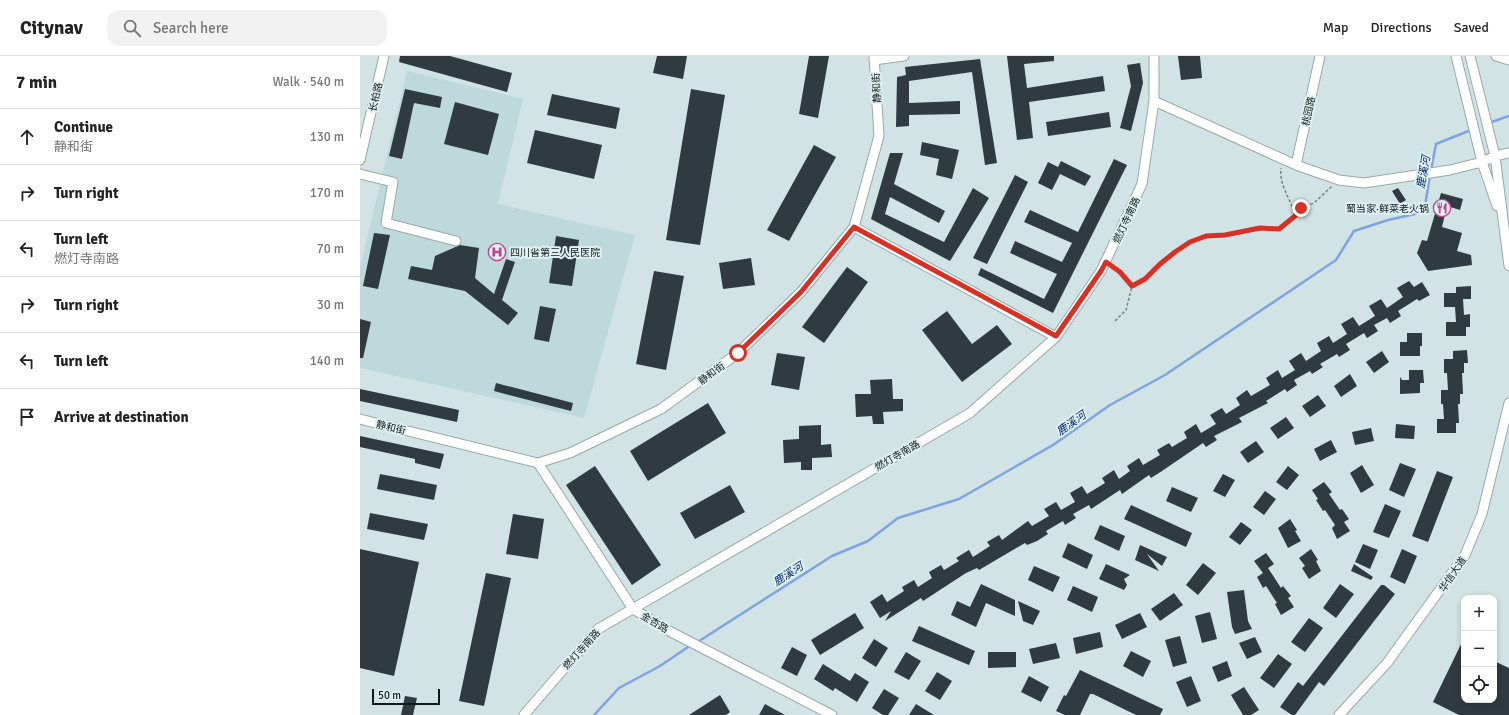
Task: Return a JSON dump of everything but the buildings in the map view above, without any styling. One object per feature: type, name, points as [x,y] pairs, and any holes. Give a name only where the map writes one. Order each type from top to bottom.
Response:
[{"type":"street","name":"长柏路","points":[[360,160],[384,56]]},
{"type":"street","points":[[874,58],[904,56]]},
{"type":"street","name":"燃灯寺南路","points":[[524,715],[598,629],[970,413],[1056,336],[1101,271],[1142,184],[1154,101],[1154,56]]},
{"type":"street","name":"桃园路","points":[[1296,165],[1320,56]]},
{"type":"street","points":[[1456,56],[1482,162],[1504,226]]},
{"type":"street","points":[[1470,56],[1494,156],[1509,266]]},
{"type":"street","points":[[1496,56],[1509,60]]},
{"type":"street","name":"静和街","points":[[360,419],[538,463],[570,453],[661,409],[738,353],[801,292],[854,227],[879,136],[874,58]]},
{"type":"street","points":[[1154,101],[1296,165],[1338,180],[1364,183],[1450,170],[1482,162],[1494,156],[1509,153]]},
{"type":"street","points":[[360,174],[393,182],[386,224],[456,241]]},
{"type":"street","points":[[854,227],[1056,336]]},
{"type":"street","name":"华信大道","points":[[1339,715],[1387,663],[1465,555],[1482,514],[1509,403]]},
{"type":"street","name":"金杏路","points":[[538,463],[633,609],[671,632],[832,715]]},
{"type":"path","points":[[1282,158],[1280,178],[1283,190],[1293,204],[1295,216]]},
{"type":"path","points":[[1114,321],[1126,310],[1132,286],[1145,279],[1160,264],[1190,242],[1206,236],[1225,235],[1260,228],[1279,229],[1295,216],[1301,208],[1314,203],[1338,180]]},
{"type":"path","points":[[1106,262],[1120,272],[1132,286]]},
{"type":"shaded area","name":"四川省第三人民医院","points":[[407,71],[523,99],[498,204],[635,235],[584,418],[360,368],[360,268]]},
{"type":"waterway","name":"鹿溪河","points":[[1489,123],[1509,116]]},
{"type":"waterway","name":"鹿溪河","points":[[1431,170],[1436,144],[1471,130]]},
{"type":"waterway","name":"鹿溪河","points":[[696,643],[832,556],[868,541],[898,518],[959,499],[1053,445],[1110,405],[1165,375],[1336,260],[1354,231],[1388,220],[1424,212],[1430,175]]},
{"type":"waterway","name":"鹿溪河","points":[[594,715],[619,688],[660,666],[691,645]]},
{"type":"place","name":"蜀当家·鲜菜老火锅","points":[[1442,208]]},
{"type":"place","name":"四川省第三人民医院","points":[[497,252]]},
{"type":"route","points":[[738,353],[801,292],[854,227],[1056,336],[1106,262],[1120,272],[1132,286],[1145,279],[1160,264],[1190,242],[1206,236],[1225,235],[1260,228],[1279,229],[1295,216],[1301,208]]}]
